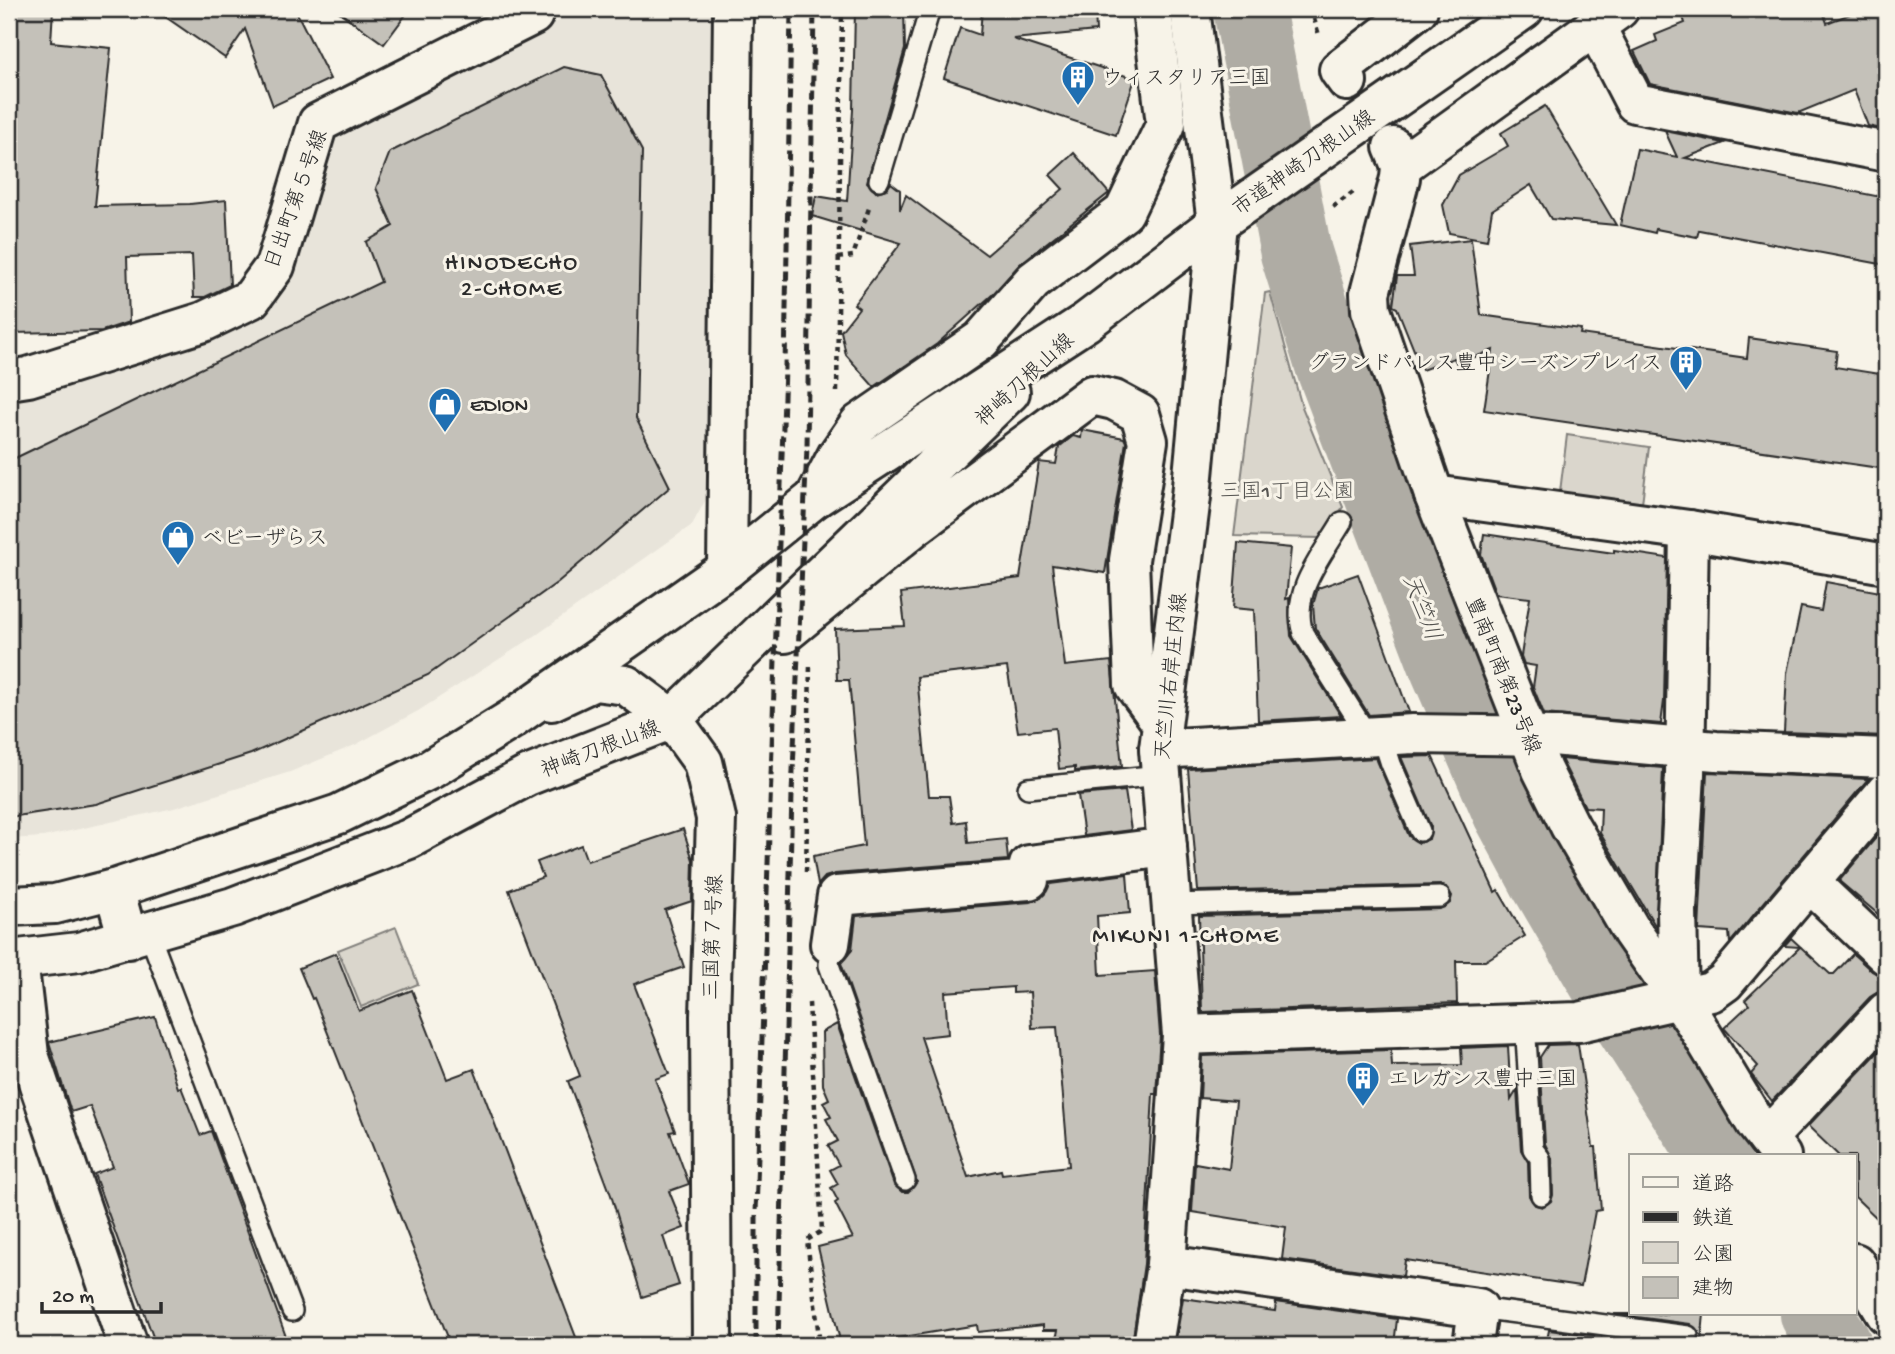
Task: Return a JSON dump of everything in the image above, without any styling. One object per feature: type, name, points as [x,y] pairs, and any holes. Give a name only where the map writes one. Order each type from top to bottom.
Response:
[{"type":"street","name":"日出町第５号線","points":[[9,380],[28,377],[203,322],[251,299],[275,266],[318,123],[533,15],[535,9]]},
{"type":"street","points":[[727,569],[733,9]]},
{"type":"street","points":[[815,498],[837,456],[859,424],[981,340],[1033,281],[1124,212],[1166,124],[1152,9]]},
{"type":"street","name":"天竺川右岸庄内線","points":[[1153,1345],[1166,1265],[1182,1035],[1160,749],[1228,215],[1189,9]]},
{"type":"street","points":[[1343,75],[1418,9]]},
{"type":"street","name":"市道神崎刀根山線","points":[[1086,322],[1228,215],[1524,9]]},
{"type":"street","points":[[1605,18],[1603,41],[1635,103],[1886,152]]},
{"type":"street","name":"豊南町南第23号線","points":[[1605,18],[1397,156],[1370,293],[1371,310],[1521,738],[1672,1000],[1774,1147]]},
{"type":"street","name":"神崎刀根山線","points":[[9,906],[55,904],[114,890],[339,814],[431,769],[512,719],[727,569],[815,498],[1086,322]]},
{"type":"street","name":"神崎刀根山線","points":[[13,960],[79,952],[233,907],[409,839],[527,776],[672,719],[947,451],[1086,322]]},
{"type":"street","points":[[708,684],[788,631],[810,609],[913,528],[1091,395],[1114,400],[1140,414],[1148,442],[1129,560],[1134,685],[1160,749],[1375,736],[1553,736],[1685,747],[1886,758]]},
{"type":"street","points":[[1434,495],[1689,530],[1886,564]]},
{"type":"street","points":[[1672,1000],[1685,747],[1689,530]]},
{"type":"street","name":"三国第７号線","points":[[512,719],[594,681],[626,685],[672,719],[703,762],[716,818],[710,1016],[712,1345]]},
{"type":"street","points":[[1182,1035],[1579,1022],[1711,992],[1725,982],[1886,792]]},
{"type":"street","points":[[830,944],[837,896],[1029,880],[1029,864],[1167,847]]},
{"type":"street","points":[[1808,882],[1886,955]]},
{"type":"street","points":[[114,890],[139,936]]},
{"type":"street","points":[[13,960],[29,1055],[128,1345]]},
{"type":"street","points":[[1774,1147],[1886,1012]]},
{"type":"street","points":[[1856,1264],[1886,1314]]},
{"type":"street","points":[[1166,1265],[1478,1308],[1473,1345]]},
{"type":"lane","points":[[879,180],[930,9]]},
{"type":"lane","points":[[1342,522],[1299,596],[1299,620],[1303,633],[1375,736],[1391,764],[1420,831]]},
{"type":"lane","points":[[1028,788],[1160,749]]},
{"type":"lane","points":[[1171,904],[1440,897]]},
{"type":"lane","points":[[139,936],[292,1311]]},
{"type":"lane","points":[[830,944],[829,965],[839,1014],[905,1180]]},
{"type":"lane","points":[[1525,1022],[1533,1149],[1541,1158],[1541,1195]]},
{"type":"lane","points":[[1478,1308],[1688,1335]]},
{"type":"path","points":[[837,456],[842,9]]},
{"type":"path","points":[[838,258],[853,256],[879,180]]},
{"type":"path","points":[[1333,207],[1365,183]]},
{"type":"shaded area","points":[[560,9],[722,9],[712,488],[692,525],[532,638],[418,711],[355,745],[290,772],[174,808],[43,837],[9,839],[9,392],[252,315],[327,142],[343,127],[560,20]]},
{"type":"green space","name":"三国1丁目公園","points":[[1270,292],[1302,407],[1343,507],[1321,538],[1234,536],[1265,293]]},
{"type":"green space","points":[[1567,435],[1649,447],[1642,503],[1560,492]]},
{"type":"green space","points":[[396,927],[418,984],[361,1007],[338,950]]},
{"type":"building","points":[[9,9],[53,9],[51,42],[111,48],[95,206],[190,204],[226,200],[230,285],[205,297],[194,297],[192,255],[127,257],[129,322],[102,331],[12,333]]},
{"type":"building","points":[[154,9],[295,9],[330,79],[273,106],[245,29],[225,58]]},
{"type":"building","points":[[335,9],[410,9],[384,44]]},
{"type":"building","points":[[855,9],[904,9],[905,49],[867,182],[876,192],[887,189],[891,183],[900,190],[900,210],[906,195],[987,255],[1063,189],[1050,175],[1074,153],[1109,193],[1020,264],[992,295],[937,344],[874,387],[846,355],[841,331],[859,308],[854,304],[901,243],[812,216],[816,196],[847,201],[853,110]]},
{"type":"building","name":"ウィスタリア三国","points":[[982,9],[1095,9],[1096,31],[1013,39],[1135,79],[1116,135],[944,78],[960,28],[980,35]]},
{"type":"building","points":[[1705,9],[1822,9],[1827,23],[1863,9],[1879,9],[1886,28],[1886,130],[1868,126],[1854,90],[1798,113],[1650,84],[1634,51],[1657,41],[1655,35],[1685,23],[1683,17]]},
{"type":"building","points":[[564,67],[601,75],[642,151],[636,418],[670,487],[558,582],[428,675],[251,754],[96,804],[9,817],[9,461],[381,282],[366,242],[393,226],[376,188],[390,152]]},
{"type":"building","points":[[1545,106],[1616,225],[1551,219],[1531,185],[1492,210],[1487,240],[1449,233],[1443,205],[1459,175],[1508,146],[1501,133]]},
{"type":"building","points":[[1665,131],[1724,143],[1685,158],[1886,198],[1886,265],[1699,230],[1697,237],[1656,229],[1655,233],[1620,225],[1637,149],[1677,157]]},
{"type":"building","name":"グランドパレス豊中シーズンプレイス","points":[[1471,239],[1481,315],[1581,329],[1580,334],[1747,358],[1749,338],[1837,351],[1835,367],[1886,375],[1886,469],[1484,410],[1493,350],[1457,364],[1454,358],[1422,370],[1397,308],[1393,306],[1397,276],[1414,276],[1410,246]]},
{"type":"building","points":[[1082,430],[1124,438],[1126,442],[1105,573],[1052,565],[1065,666],[1111,661],[1122,766],[1075,771],[1075,767],[1059,769],[1055,728],[1018,732],[1007,667],[917,677],[929,796],[949,796],[953,823],[966,821],[968,843],[1006,839],[1008,860],[835,874],[825,877],[818,885],[813,856],[864,846],[849,680],[837,680],[835,629],[905,626],[901,593],[1020,578],[1039,462],[1056,464],[1059,447],[1073,436],[1081,438]]},
{"type":"building","points":[[1484,534],[1667,558],[1664,701],[1661,724],[1544,714],[1533,687],[1536,666],[1524,664],[1521,656],[1530,598],[1496,594],[1481,554]]},
{"type":"building","points":[[1238,543],[1291,548],[1286,599],[1289,598],[1291,636],[1341,716],[1258,721],[1254,610],[1233,608]]},
{"type":"building","points":[[1358,574],[1409,712],[1369,715],[1315,628],[1313,605],[1318,588]]},
{"type":"building","points":[[1826,582],[1886,593],[1886,736],[1784,732],[1787,673],[1801,607],[1821,611]]},
{"type":"building","points":[[1432,756],[1495,892],[1498,890],[1525,936],[1485,961],[1456,961],[1457,1003],[1202,1012],[1199,916],[1440,909],[1450,903],[1452,896],[1446,887],[1440,885],[1198,891],[1188,769],[1376,758],[1409,836],[1419,843],[1429,839],[1431,827],[1401,757]]},
{"type":"building","points":[[1561,759],[1663,768],[1656,927],[1600,833],[1601,808],[1585,807]]},
{"type":"building","points":[[1707,772],[1868,779],[1730,943],[1729,932],[1699,930]]},
{"type":"building","points":[[1125,791],[1131,830],[1084,836],[1078,795]]},
{"type":"building","points":[[1886,826],[1886,925],[1885,920],[1839,881]]},
{"type":"building","points":[[683,829],[693,860],[692,901],[665,910],[684,967],[634,984],[669,1074],[655,1079],[675,1131],[670,1132],[689,1184],[669,1191],[684,1228],[663,1236],[679,1285],[642,1297],[611,1195],[568,1081],[580,1076],[509,890],[543,877],[537,862],[581,845],[587,861]]},
{"type":"building","points":[[1127,874],[1130,913],[1097,916],[1100,975],[1155,971],[1160,1035],[1156,1094],[1153,1094],[1144,1264],[1132,1345],[1055,1345],[1058,1330],[1043,1330],[1043,1325],[978,1332],[977,1325],[879,1341],[880,1345],[841,1345],[818,1247],[853,1238],[835,1203],[838,1201],[831,1188],[838,1184],[830,1170],[839,1165],[828,1146],[838,1141],[826,1119],[831,1117],[823,1102],[829,1099],[823,1085],[822,1032],[837,1024],[894,1185],[902,1192],[908,1192],[917,1182],[841,963],[852,950],[856,916],[1031,902],[1041,898],[1050,884]],"holes":[[[1013,987],[1013,993],[1030,992],[1032,1028],[1057,1027],[1069,1166],[1002,1174],[1001,1170],[968,1177],[921,1037],[948,1034],[945,992]]]},
{"type":"building","points":[[1791,938],[1830,974],[1834,974],[1853,954],[1872,971],[1886,976],[1886,987],[1870,997],[1772,1101],[1751,1074],[1758,1066],[1724,1028],[1749,1005],[1745,1000],[1800,947],[1784,946]]},
{"type":"building","points":[[336,953],[359,1011],[412,990],[447,1079],[474,1069],[579,1345],[451,1345],[314,998],[312,999],[299,968]]},
{"type":"building","points":[[155,1017],[178,1088],[181,1087],[200,1135],[211,1131],[289,1345],[156,1345],[94,1174],[113,1167],[90,1106],[71,1112],[49,1042]]},
{"type":"building","points":[[1578,1044],[1593,1147],[1596,1147],[1601,1210],[1595,1211],[1581,1286],[1405,1260],[1403,1276],[1282,1259],[1286,1227],[1192,1212],[1195,1163],[1229,1169],[1236,1101],[1200,1098],[1202,1056],[1391,1050],[1392,1066],[1462,1065],[1461,1048],[1508,1046],[1511,1100],[1517,1090],[1521,1150],[1528,1162],[1529,1196],[1535,1205],[1542,1207],[1551,1201],[1553,1195],[1552,1158],[1545,1144],[1540,1057],[1548,1045]]},
{"type":"building","points":[[1885,1045],[1886,1227],[1856,1198],[1856,1154],[1837,1154],[1808,1126]]},
{"type":"building","points":[[1183,1298],[1275,1311],[1276,1302],[1397,1319],[1394,1345],[1175,1345]]},
{"type":"building","points":[[1629,1316],[1704,1316],[1701,1345],[1696,1345],[1699,1332],[1690,1324]]},
{"type":"building","points":[[1549,1330],[1665,1345],[1546,1345]]},
{"type":"waterway","name":"天竺川","points":[[1249,9],[1296,253],[1332,368],[1446,668],[1508,811],[1543,876],[1612,994],[1715,1154]]},
{"type":"waterway","name":"天竺川","points":[[1817,1316],[1836,1345]]},
{"type":"railway","points":[[756,1345],[756,1213],[785,368],[791,9]]},
{"type":"railway","points":[[778,1345],[792,794],[807,447],[814,9]]},
{"type":"place","name":"ウィスタリア三国","points":[[1078,107]]},
{"type":"place","name":"グランドパレス豊中シーズンプレイス","points":[[1686,392]]},
{"type":"place","name":"EDION","points":[[445,434]]},
{"type":"place","name":"ベビーザらス","points":[[178,567]]},
{"type":"place","name":"エレガンス豊中三国","points":[[1363,1108]]},
{"type":"district","name":"HINODECHO 2-CHOME","points":[[512,274]]},
{"type":"district","name":"MIKUNI 1-CHOME","points":[[1186,934]]}]
